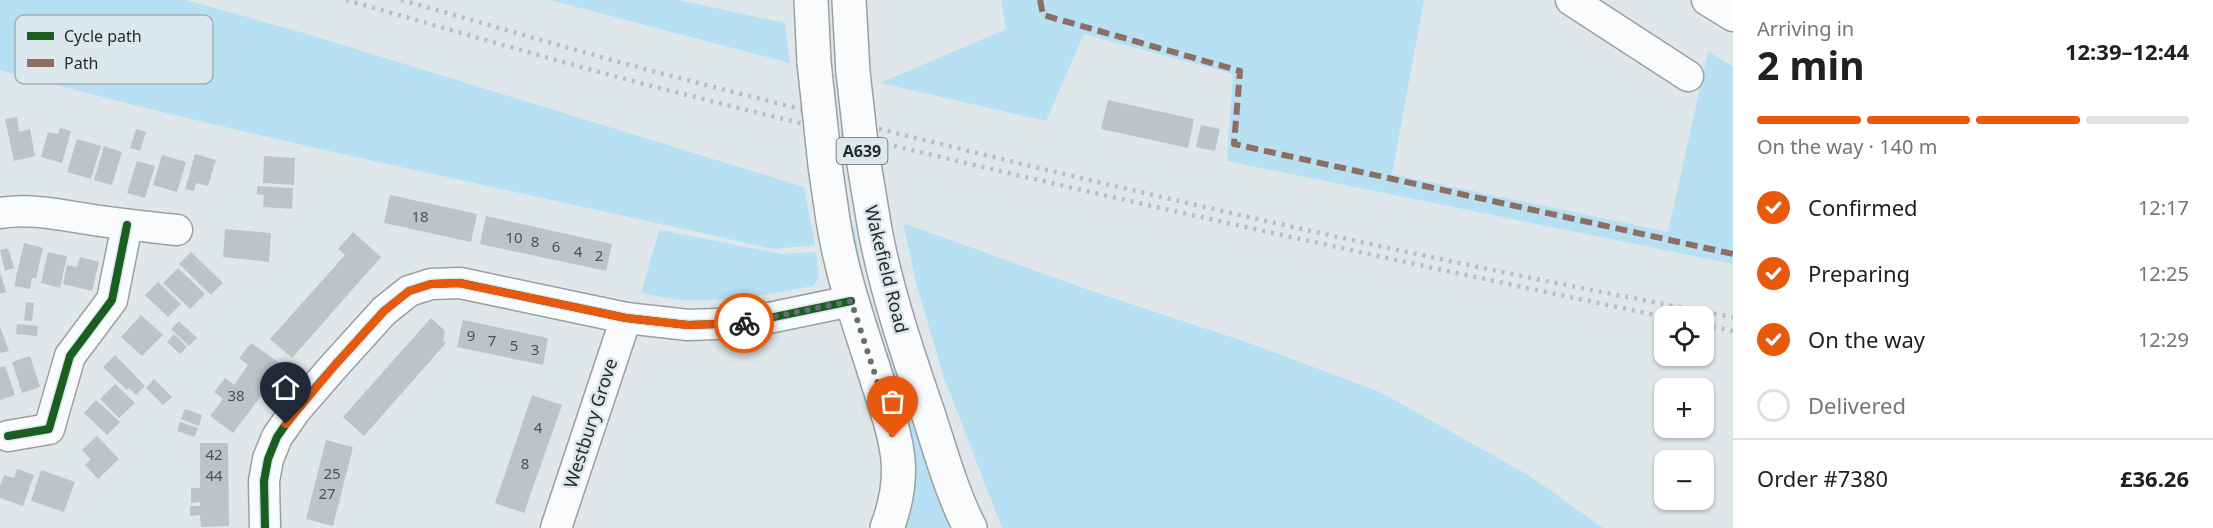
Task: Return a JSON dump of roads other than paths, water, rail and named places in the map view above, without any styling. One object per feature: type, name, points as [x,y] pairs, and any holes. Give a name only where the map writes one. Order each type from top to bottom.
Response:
[{"type":"main road","name":"A639","points":[[811,0],[814,62],[837,248],[851,301],[886,408],[898,460],[894,509],[887,528]]},
{"type":"main road","name":"Wakefield Road","points":[[849,0],[853,72],[862,152],[881,259],[908,355],[970,528]]},
{"type":"street","points":[[1571,0],[1688,76]]},
{"type":"street","points":[[1707,0],[1733,16]]},
{"type":"street","points":[[0,213],[44,212],[177,230]]},
{"type":"street","points":[[8,436],[49,429],[70,356],[112,300],[127,225]]},
{"type":"street","points":[[265,528],[264,481],[268,459],[277,436],[295,411],[384,311],[409,291],[431,284],[459,283],[626,318],[688,325],[745,323],[851,301]]},
{"type":"street","name":"Westbury Grove","points":[[556,528],[626,318]]},
{"type":"railway","points":[[346,0],[552,59],[798,123],[1293,237],[1654,315]]},
{"type":"railway","points":[[401,0],[679,78],[1073,176],[1336,237],[1733,317]]},
{"type":"railway","points":[[1714,327],[1733,331]]}]
